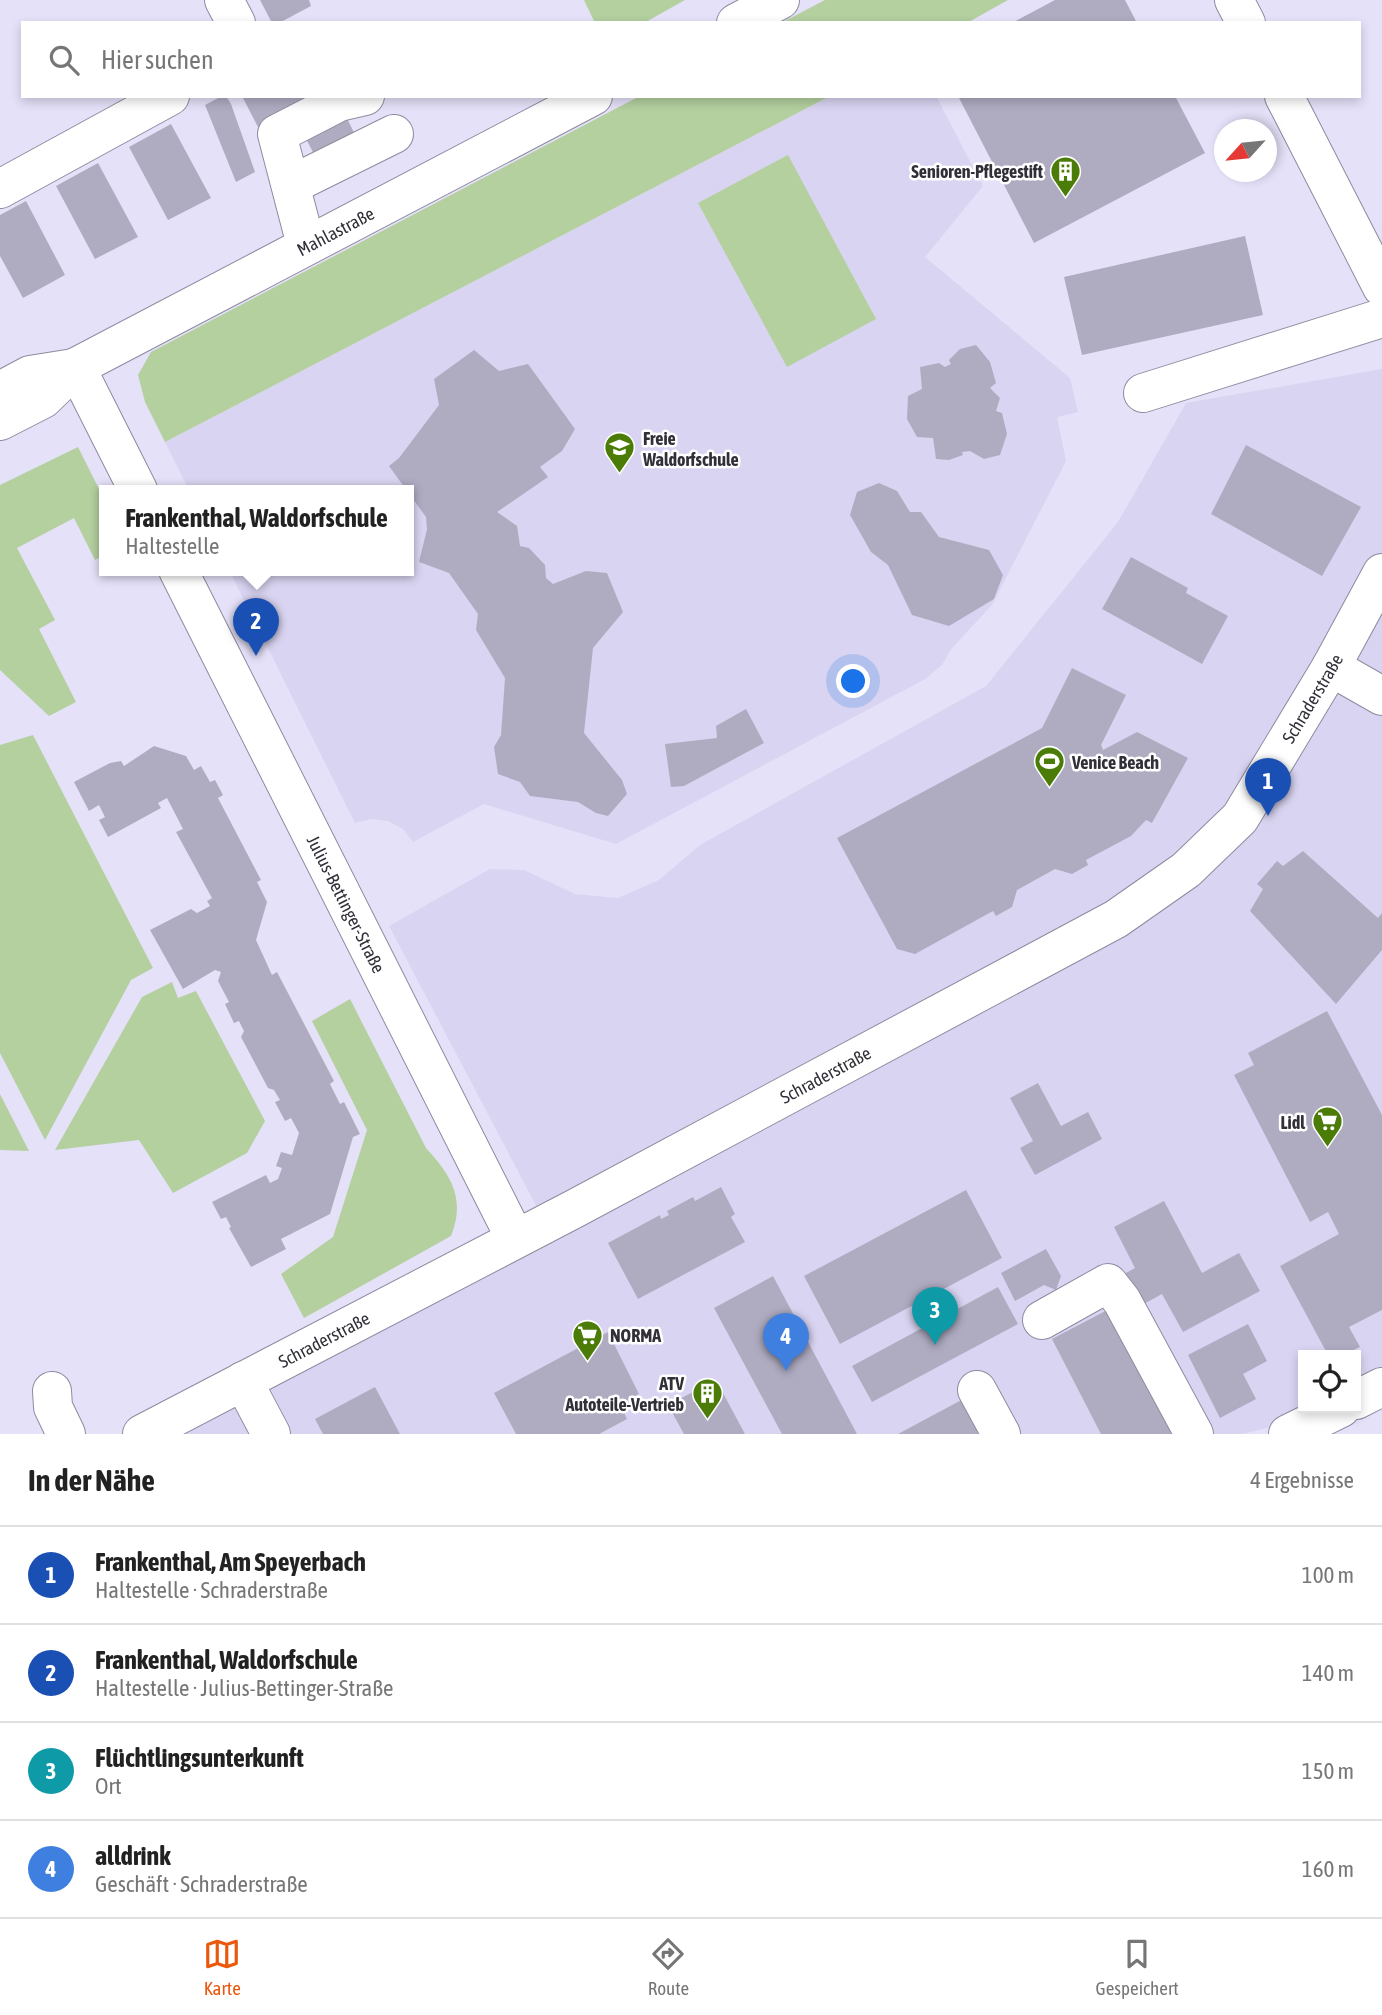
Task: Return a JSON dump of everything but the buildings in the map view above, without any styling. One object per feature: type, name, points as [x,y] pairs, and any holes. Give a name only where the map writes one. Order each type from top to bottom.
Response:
[{"type":"street","points":[[224,0],[235,21]]},
{"type":"street","points":[[740,21],[780,0]]},
{"type":"street","points":[[1234,0],[1245,21]]},
{"type":"street","points":[[0,189],[128,106],[162,98]]},
{"type":"street","name":"Mahlastraße","points":[[0,421],[43,399],[76,367],[589,98]]},
{"type":"street","points":[[1285,98],[1382,287]]},
{"type":"street","points":[[306,245],[277,134],[338,102],[379,109]]},
{"type":"street","points":[[379,109],[421,186]]},
{"type":"street","points":[[287,172],[379,109]]},
{"type":"street","points":[[1143,393],[1382,318]]},
{"type":"street","points":[[76,367],[135,485]]},
{"type":"street","name":"Mahlastraße","points":[[0,391],[30,375],[76,367]]},
{"type":"street","name":"Schraderstraße","points":[[142,1434],[1084,936],[1156,891],[1186,870],[1240,818],[1331,667],[1382,573]]},
{"type":"street","name":"Julius-Bettinger-Straße","points":[[181,576],[515,1238]]},
{"type":"street","points":[[1331,667],[1382,696]]},
{"type":"street","points":[[1042,1320],[1108,1283],[1122,1301],[1194,1434]]},
{"type":"street","points":[[243,1381],[271,1434]]},
{"type":"street","points":[[1361,1398],[1382,1387]]},
{"type":"street","points":[[977,1390],[1000,1434]]},
{"type":"street","points":[[52,1391],[53,1407],[66,1434]]},
{"type":"street","points":[[1288,1434],[1331,1413]]},
{"type":"shaded area","name":"Freie Waldorfschule","points":[[826,98],[937,98],[983,186],[925,257],[1070,378],[1078,412],[1057,417],[1066,461],[992,605],[952,648],[942,665],[925,679],[616,844],[484,804],[413,842],[403,829],[388,821],[371,819],[355,823],[232,576],[414,576],[414,485],[186,485],[165,442]]},
{"type":"shaded area","points":[[1382,369],[1382,1398],[1361,1404],[1361,1350],[1298,1350],[1298,1413],[1325,1413],[1243,1434],[181,1434],[551,1234],[389,926],[490,869],[524,870],[575,894],[618,898],[659,880],[700,845],[986,686],[1118,522],[1186,403]]},
{"type":"green space","points":[[584,0],[685,0],[648,21],[594,21]]},
{"type":"green space","points":[[825,0],[1008,0],[971,21],[785,21]]},
{"type":"green space","points":[[636,98],[826,98],[165,442],[145,402],[138,375],[151,352]]},
{"type":"green space","points":[[788,155],[876,319],[787,367],[698,203]]},
{"type":"green space","points":[[78,447],[99,489],[99,558],[95,560],[74,518],[17,548],[55,620],[39,629],[76,702],[49,716],[0,670],[0,485]]},
{"type":"green space","points":[[33,735],[153,968],[131,980],[45,1140],[0,1053],[0,745]]},
{"type":"green space","points":[[172,982],[178,998],[196,991],[265,1121],[247,1153],[173,1193],[139,1140],[55,1150],[142,997]]},
{"type":"green space","points":[[350,999],[426,1148],[449,1178],[454,1188],[457,1210],[451,1236],[304,1318],[281,1274],[333,1237],[367,1130],[312,1021]]},
{"type":"green space","points":[[0,1094],[29,1151],[0,1150]]},
{"type":"place","name":"Senioren-Pflegestift","points":[[1066,198]]},
{"type":"place","name":"Freie Waldorfschule","points":[[620,475]]},
{"type":"place","name":"Frankenthal, Waldorfschule","points":[[256,656]]},
{"type":"place","name":"Venice Beach","points":[[1049,789]]},
{"type":"place","name":"Frankenthal, Am Speyerbach","points":[[1268,816]]},
{"type":"place","name":"Lidl","points":[[1328,1149]]},
{"type":"place","name":"Flüchtlingsunterkunft","points":[[935,1345]]},
{"type":"place","name":"NORMA","points":[[587,1362]]},
{"type":"place","name":"alldrink","points":[[786,1371]]},
{"type":"place","name":"ATV Autoteile-Vertrieb","points":[[707,1420]]}]
